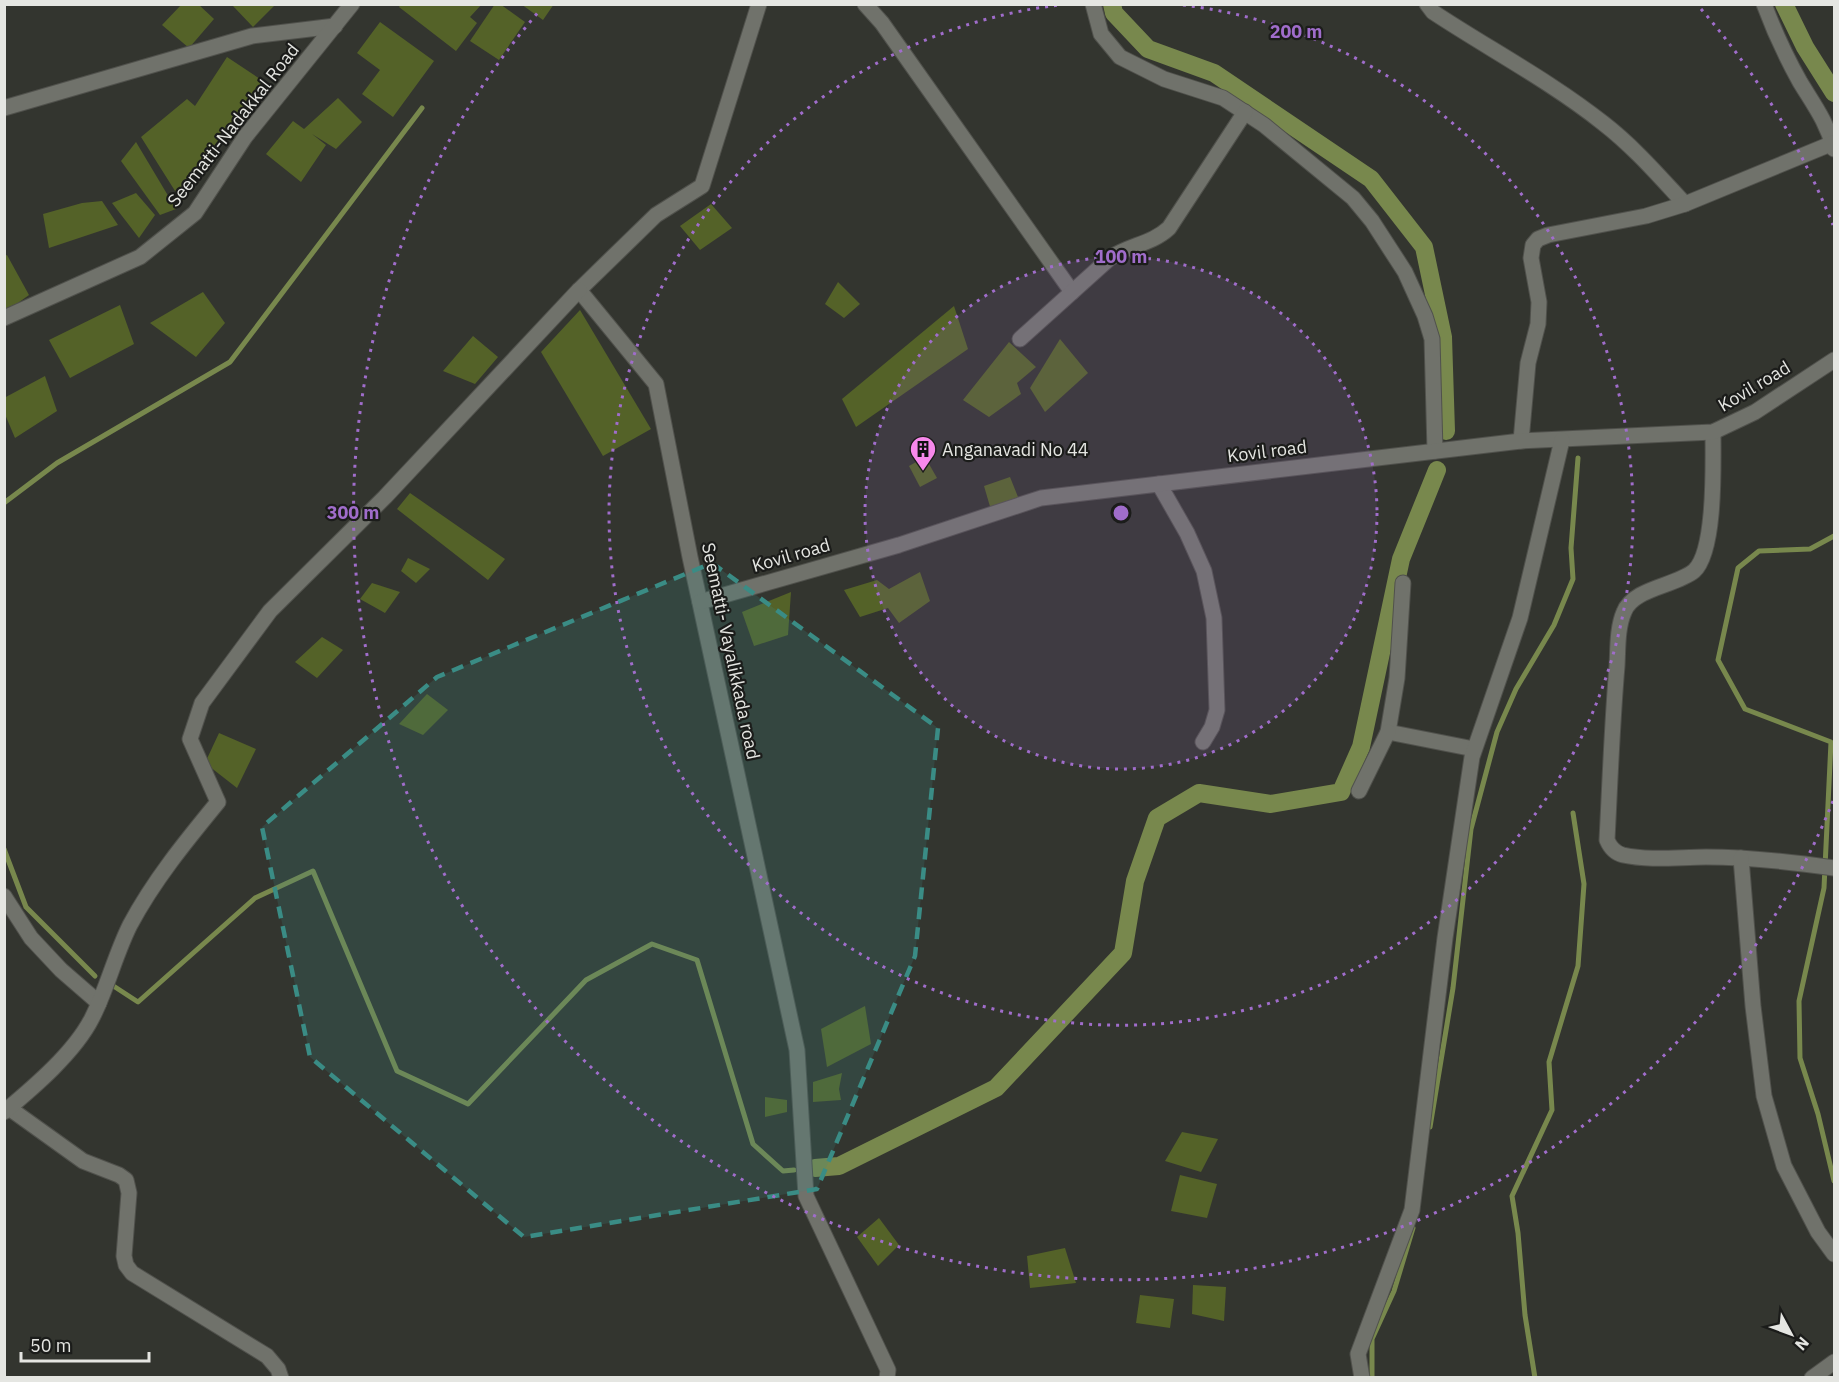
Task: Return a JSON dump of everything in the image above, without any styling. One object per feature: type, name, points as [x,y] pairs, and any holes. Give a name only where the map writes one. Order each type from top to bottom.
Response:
[{"type":"street","name":"Seematti-Nadakkal Road","points":[[4,318],[140,257],[195,213],[245,137],[352,4]]},
{"type":"street","points":[[281,1377],[278,1369],[267,1356],[132,1273],[126,1265],[124,1256],[129,1193],[126,1180],[119,1175],[82,1161],[7,1110],[60,1062],[91,1020],[111,966],[131,924],[169,862],[218,802],[190,739],[202,703],[270,611],[385,497],[579,290],[656,215],[702,186],[759,4]]},
{"type":"street","points":[[865,4],[882,23],[1072,292]]},
{"type":"street","points":[[1093,4],[1101,34],[1120,57],[1164,79],[1222,98],[1245,112],[1353,198],[1372,221],[1405,272],[1425,316],[1432,339],[1435,451]]},
{"type":"street","points":[[1427,4],[1433,12],[1564,95],[1603,123],[1640,154],[1685,204]]},
{"type":"street","points":[[1521,441],[1528,363],[1538,324],[1539,302],[1532,258],[1533,245],[1538,240],[1548,235],[1646,216],[1685,204],[1834,146],[1825,120],[1800,82],[1774,32],[1764,4]]},
{"type":"street","points":[[4,108],[252,36],[335,26]]},
{"type":"street","points":[[1020,339],[1110,258],[1121,250],[1160,237],[1169,228],[1245,112]]},
{"type":"street","name":"Seematti- Vayalikkada road","points":[[579,290],[656,384],[700,602],[797,1050],[806,1196],[888,1370],[887,1377]]},
{"type":"street","name":"Kovil road","points":[[700,602],[899,545],[1041,498],[1521,441],[1713,432],[1755,412],[1834,360]]},
{"type":"street","points":[[1713,432],[1713,501],[1704,554],[1700,564],[1693,572],[1637,598],[1625,609],[1621,622],[1607,840],[1610,847],[1622,855],[1741,858],[1834,868]]},
{"type":"street","points":[[1362,1377],[1358,1354],[1412,1210],[1445,938],[1474,749],[1520,618],[1562,440]]},
{"type":"street","points":[[1160,484],[1187,533],[1204,571],[1215,618],[1217,710],[1212,727],[1203,742]]},
{"type":"street","points":[[1359,791],[1388,732],[1397,678],[1403,583]]},
{"type":"street","points":[[1388,732],[1474,749]]},
{"type":"street","points":[[1741,858],[1753,1006],[1764,1096],[1784,1166],[1818,1232],[1834,1254]]},
{"type":"street","points":[[4,896],[31,938],[99,1003]]},
{"type":"street","points":[[1812,1377],[1834,1362]]},
{"type":"highlighted area","points":[[712,563],[938,728],[915,956],[817,1189],[524,1237],[310,1057],[262,827],[437,677]]},
{"type":"building","points":[[182,4],[198,4],[214,19],[189,48],[162,25]]},
{"type":"building","points":[[234,4],[276,4],[253,27],[233,6]]},
{"type":"building","points":[[401,4],[482,4],[470,17],[477,23],[456,51],[399,7]]},
{"type":"building","points":[[495,4],[500,4],[525,22],[499,60],[470,41]]},
{"type":"building","points":[[521,4],[554,4],[543,20]]},
{"type":"building","points":[[380,22],[434,61],[393,117],[362,94],[380,70],[357,53]]},
{"type":"building","points":[[227,57],[263,81],[248,107],[225,133],[182,202],[141,137],[187,99],[195,106]]},
{"type":"building","points":[[338,98],[362,122],[336,149],[312,134],[326,145],[301,182],[266,154],[293,121],[304,129]]},
{"type":"building","points":[[136,142],[176,209],[160,215],[121,161]]},
{"type":"building","points":[[136,193],[155,215],[139,238],[112,203]]},
{"type":"building","points":[[102,201],[118,225],[49,248],[43,214],[82,203]]},
{"type":"building","points":[[711,204],[732,228],[700,250],[680,226]]},
{"type":"building","points":[[7,255],[29,295],[4,313],[4,256]]},
{"type":"building","points":[[838,282],[860,304],[844,318],[825,304]]},
{"type":"building","points":[[203,292],[225,323],[196,357],[150,323]]},
{"type":"building","points":[[120,305],[134,344],[70,378],[49,340]]},
{"type":"building","points":[[954,306],[968,349],[856,427],[842,399]]},
{"type":"building","points":[[580,310],[651,429],[603,456],[541,352]]},
{"type":"building","points":[[473,336],[498,357],[475,384],[443,371]]},
{"type":"building","points":[[1060,339],[1088,373],[1045,412],[1030,388]]},
{"type":"building","points":[[1009,342],[1036,367],[1017,383],[1021,394],[989,417],[963,400]]},
{"type":"building","points":[[45,376],[57,411],[15,438],[4,412],[4,398]]},
{"type":"building","name":"Anganavadi No 44","points":[[925,457],[937,478],[920,487],[909,466]]},
{"type":"building","points":[[1010,477],[1018,497],[991,510],[984,486]]},
{"type":"building","points":[[410,493],[505,559],[488,580],[397,509]]},
{"type":"building","points":[[408,558],[430,569],[416,583],[401,571]]},
{"type":"building","points":[[920,572],[930,601],[899,623],[888,608],[860,617],[844,590],[877,580],[889,589]]},
{"type":"building","points":[[372,583],[400,592],[385,613],[360,599]]},
{"type":"building","points":[[791,592],[788,635],[754,646],[742,612]]},
{"type":"building","points":[[322,637],[343,650],[317,678],[295,662]]},
{"type":"building","points":[[427,694],[448,710],[423,735],[399,724]]},
{"type":"building","points":[[219,733],[256,749],[237,788],[205,763]]},
{"type":"building","points":[[865,1006],[871,1044],[827,1067],[821,1029]]},
{"type":"building","points":[[842,1073],[839,1089],[841,1100],[813,1102],[813,1082]]},
{"type":"building","points":[[765,1097],[787,1100],[787,1112],[765,1117]]},
{"type":"building","points":[[1182,1132],[1218,1139],[1201,1172],[1165,1161]]},
{"type":"building","points":[[1180,1175],[1217,1184],[1207,1218],[1171,1211]]},
{"type":"building","points":[[879,1218],[899,1245],[878,1266],[857,1237]]},
{"type":"building","points":[[1065,1248],[1076,1283],[1030,1288],[1027,1256]]},
{"type":"building","points":[[1193,1285],[1226,1287],[1224,1321],[1192,1314]]},
{"type":"building","points":[[1140,1295],[1174,1299],[1170,1328],[1136,1323]]},
{"type":"waterway","points":[[1112,4],[1114,13],[1148,49],[1214,73],[1371,179],[1424,247],[1443,337],[1446,431]]},
{"type":"waterway","points":[[1784,4],[1805,47],[1834,93]]},
{"type":"waterway","points":[[4,503],[57,463],[230,362],[422,108]]},
{"type":"waterway","points":[[1430,1127],[1453,988],[1471,829],[1497,732],[1516,689],[1554,625],[1573,579],[1571,548],[1578,458]]},
{"type":"waterway","points":[[815,1168],[839,1166],[996,1088],[1123,953],[1135,881],[1157,818],[1199,793],[1271,804],[1341,792],[1361,747],[1401,559],[1437,470]]},
{"type":"waterway","points":[[1834,536],[1810,549],[1759,551],[1738,568],[1718,660],[1745,709],[1831,742],[1824,888],[1799,1001],[1800,1058],[1818,1114],[1834,1181]]},
{"type":"waterway","points":[[1535,1378],[1525,1315],[1518,1233],[1512,1196],[1552,1110],[1549,1062],[1578,966],[1584,884],[1573,813]]},
{"type":"waterway","points":[[4,849],[26,907],[95,976]]},
{"type":"waterway","points":[[115,987],[138,1002],[255,898],[313,871],[397,1071],[468,1104],[586,980],[652,944],[697,960],[753,1144],[783,1171],[794,1170]]},
{"type":"waterway","points":[[1372,1378],[1372,1339],[1394,1291],[1413,1228]]},
{"type":"place","name":"Anganavadi No 44","points":[[923,472]]}]
